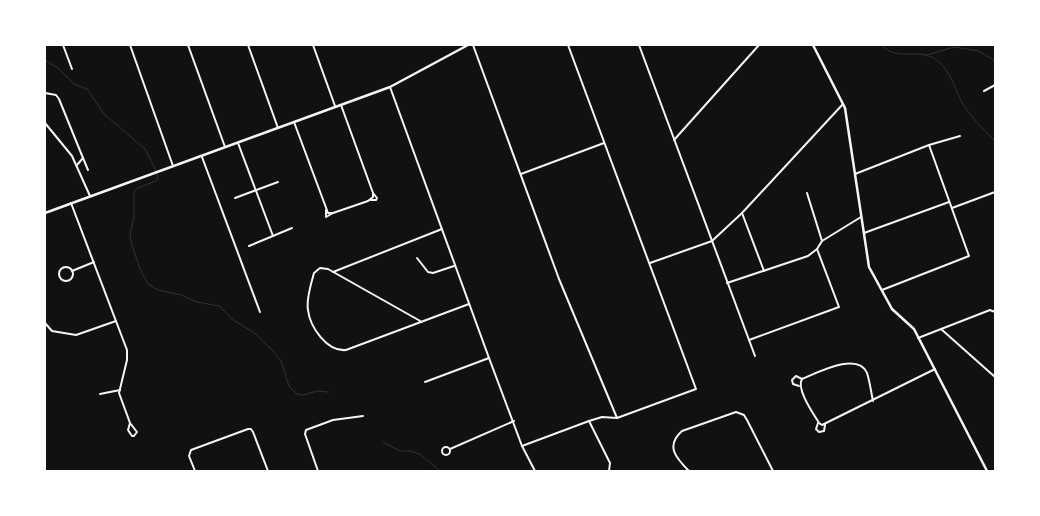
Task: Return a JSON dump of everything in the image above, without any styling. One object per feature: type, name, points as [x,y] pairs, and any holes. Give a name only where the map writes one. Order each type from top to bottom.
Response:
[{"type":"street","points":[[63,45],[72,69]]},
{"type":"street","points":[[130,45],[173,166]]},
{"type":"street","points":[[188,45],[225,148]]},
{"type":"street","points":[[248,45],[278,128]]},
{"type":"street","points":[[313,45],[335,106]]},
{"type":"street","points":[[45,213],[161,170],[202,157],[335,106],[390,87],[468,45]]},
{"type":"street","points":[[472,45],[559,279],[617,418]]},
{"type":"street","points":[[522,446],[602,417],[617,418],[696,389],[568,45]]},
{"type":"street","points":[[639,45],[755,356]]},
{"type":"street","points":[[674,140],[759,45]]},
{"type":"street","points":[[813,45],[843,104],[869,267],[892,309],[912,325],[987,471]]},
{"type":"street","points":[[984,91],[995,85]]},
{"type":"street","points":[[390,87],[454,266],[514,421],[522,446],[534,471]]},
{"type":"street","points":[[45,93],[56,95],[59,99],[88,170]]},
{"type":"street","points":[[650,263],[712,242],[742,213],[843,104]]},
{"type":"street","points":[[294,122],[327,211],[326,217],[333,213],[370,200],[376,200],[377,198],[373,193],[341,105]]},
{"type":"street","points":[[45,123],[66,146],[77,165],[90,196]]},
{"type":"street","points":[[855,174],[929,145],[960,136]]},
{"type":"street","points":[[238,143],[273,236]]},
{"type":"street","points":[[521,174],[604,143]]},
{"type":"street","points":[[882,290],[969,256],[929,145]]},
{"type":"street","points":[[202,157],[260,312]]},
{"type":"street","points":[[77,165],[83,158]]},
{"type":"street","points":[[235,198],[278,182]]},
{"type":"street","points":[[952,208],[995,192]]},
{"type":"street","points":[[370,200],[373,197],[373,193]]},
{"type":"street","points":[[807,193],[822,241]]},
{"type":"street","points":[[864,233],[949,202]]},
{"type":"street","points":[[71,203],[127,350],[127,360],[119,393],[130,423],[137,432],[134,436],[132,436],[128,430],[130,423]]},
{"type":"street","points":[[327,211],[333,213]]},
{"type":"street","points":[[742,213],[764,272]]},
{"type":"street","points":[[727,283],[764,272],[808,256],[817,249],[822,241],[861,217]]},
{"type":"street","points":[[249,246],[292,228]]},
{"type":"street","points":[[333,272],[442,229]]},
{"type":"street","points":[[749,340],[839,307],[817,249]]},
{"type":"street","points":[[416,258],[428,272],[433,273],[454,266]]},
{"type":"street","points":[[72,271],[94,262]]},
{"type":"street","points":[[62,267],[68,267],[72,271],[72,276],[69,280],[63,280],[59,277],[59,271],[62,267]]},
{"type":"street","points":[[422,322],[343,279],[333,272],[320,268],[314,273],[308,309],[309,317],[328,346],[340,351],[422,322],[469,304]]},
{"type":"street","points":[[918,338],[990,310],[995,312]]},
{"type":"street","points":[[45,323],[52,331],[76,335],[116,321]]},
{"type":"street","points":[[941,329],[995,377]]},
{"type":"street","points":[[425,382],[489,358]]},
{"type":"street","points":[[800,386],[793,384],[792,380],[796,376],[802,379],[843,364],[855,363],[860,365],[867,373],[874,401]]},
{"type":"street","points":[[802,379],[800,386],[819,423],[824,425],[935,369]]},
{"type":"street","points":[[100,394],[120,390]]},
{"type":"street","points":[[689,471],[674,452],[674,440],[677,436],[682,431],[736,412],[744,415],[773,471]]},
{"type":"street","points":[[318,471],[305,434],[308,428],[333,420],[363,416]]},
{"type":"street","points":[[450,449],[514,421]]},
{"type":"street","points":[[589,421],[610,462],[609,471]]},
{"type":"street","points":[[819,423],[816,429],[818,432],[824,431],[824,425]]},
{"type":"street","points":[[195,471],[189,456],[191,450],[248,429],[251,429],[268,471]]},
{"type":"waterway","points":[[881,45],[895,53],[924,55],[938,61],[947,71],[964,106],[995,141]]},
{"type":"waterway","points":[[927,55],[954,47],[979,51],[995,61]]},
{"type":"waterway","points":[[45,60],[58,68],[74,84],[87,89],[104,114],[145,149],[156,171]]},
{"type":"waterway","points":[[157,174],[158,178],[156,181],[134,191],[134,217],[130,234],[131,242],[140,269],[148,284],[158,290],[181,295],[197,302],[219,306],[233,320],[253,332],[272,350],[281,361],[289,386],[297,394],[303,395],[317,391],[328,392]]},
{"type":"waterway","points":[[383,442],[400,451],[411,451],[421,455],[440,471]]}]
